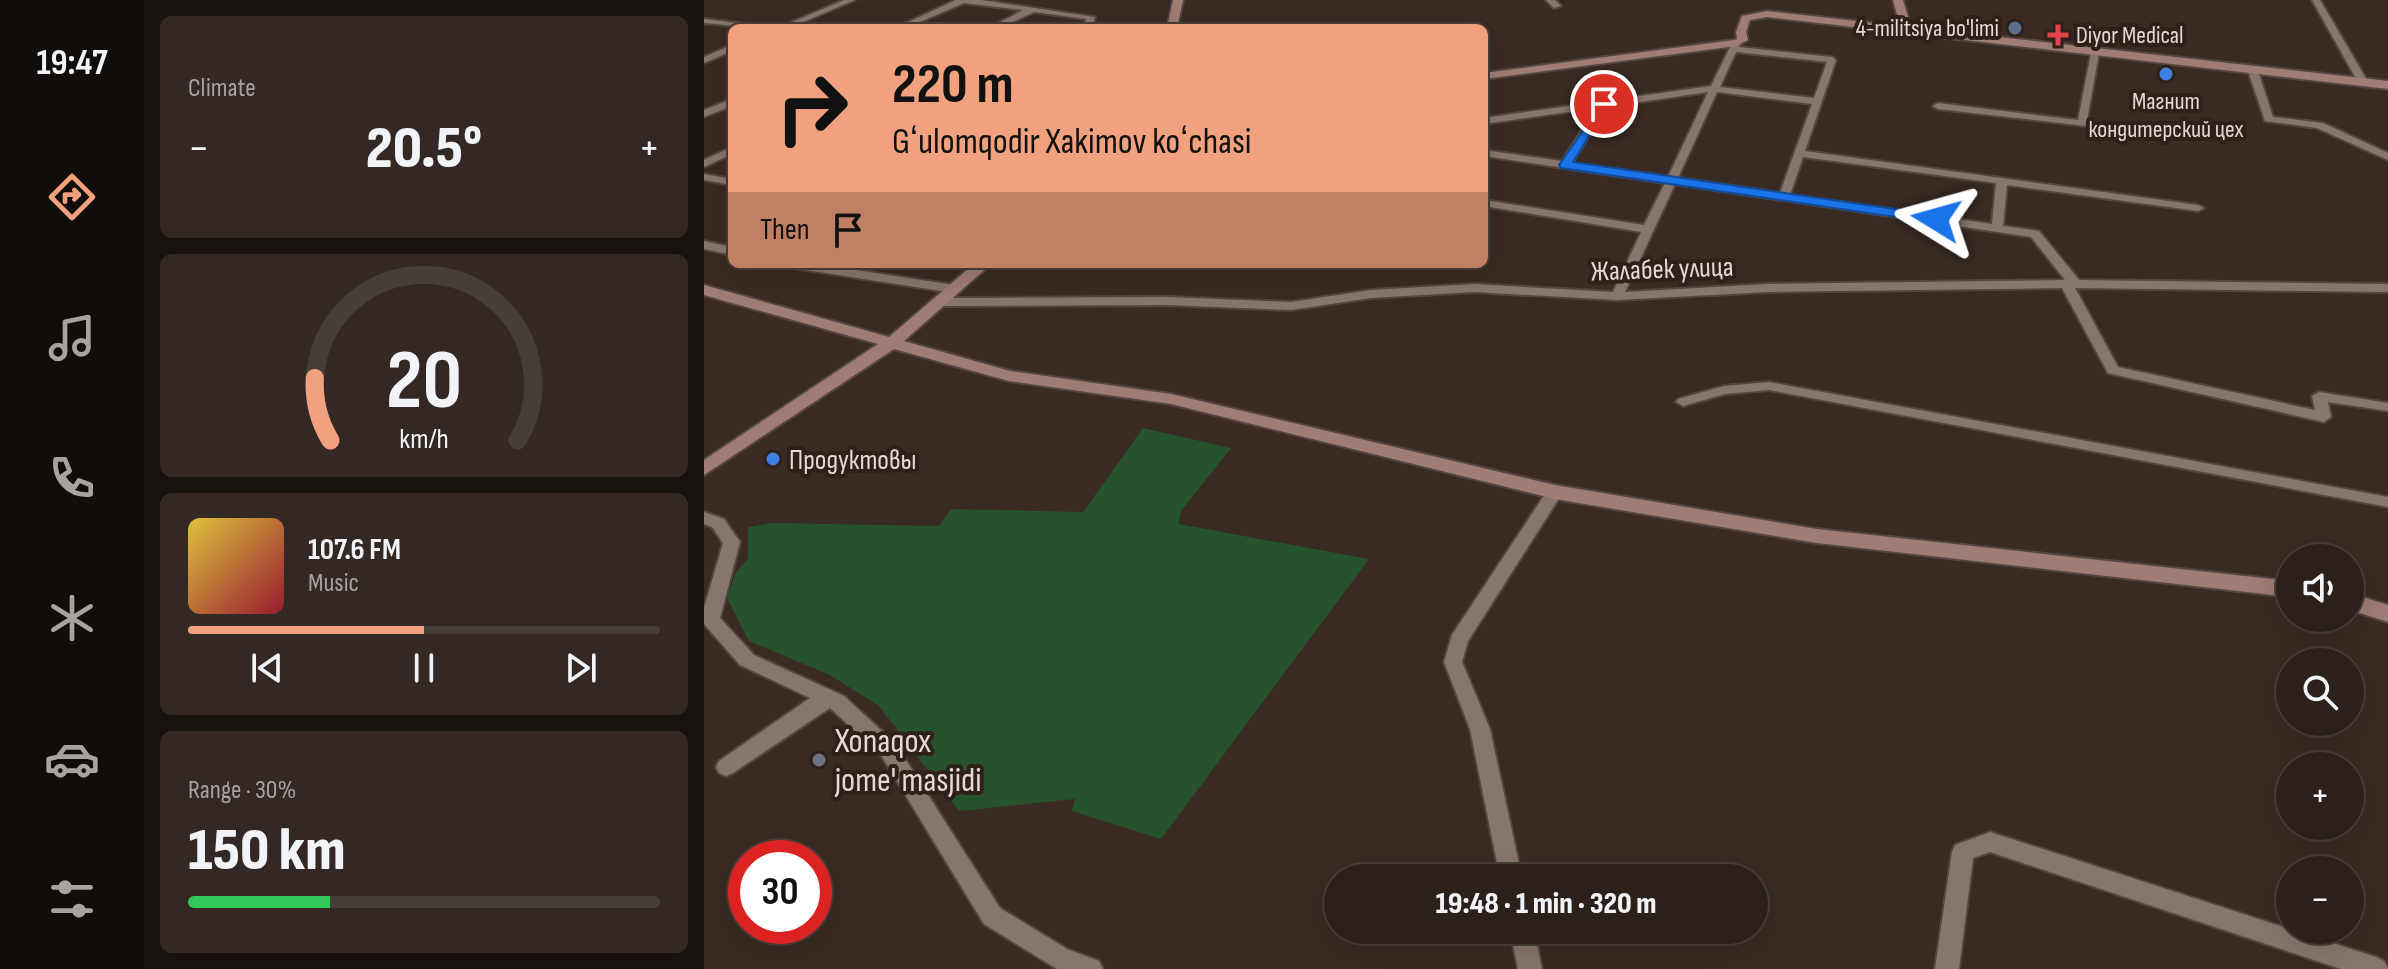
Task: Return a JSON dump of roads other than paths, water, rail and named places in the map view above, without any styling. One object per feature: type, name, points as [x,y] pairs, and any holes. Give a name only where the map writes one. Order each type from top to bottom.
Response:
[{"type":"main road","points":[[1173,24],[1178,0]]},
{"type":"main road","points":[[1898,0],[1906,28]]},
{"type":"main road","points":[[1488,76],[1736,46],[1743,40],[1741,32],[1746,18],[1756,15],[1906,28],[2253,71],[2360,79]]},
{"type":"main road","points":[[1926,31],[2388,82]]},
{"type":"main road","points":[[704,469],[892,343],[978,268]]},
{"type":"main road","points":[[704,290],[1009,376],[1171,399],[1555,492],[1817,536],[2276,587]]},
{"type":"main road","points":[[2364,606],[2388,614]]},
{"type":"street","points":[[792,24],[851,0]]},
{"type":"street","points":[[908,24],[963,0],[1091,17],[1089,24]]},
{"type":"street","points":[[2316,0],[2360,79]]},
{"type":"street","points":[[1002,24],[1032,10]]},
{"type":"street","points":[[704,21],[728,24]]},
{"type":"street","points":[[1617,296],[1646,229],[1673,181],[1712,89],[1736,46],[1832,60],[1815,101],[1784,197]]},
{"type":"street","points":[[704,60],[728,50]]},
{"type":"street","points":[[1938,106],[2082,124],[2095,53]]},
{"type":"street","points":[[2253,71],[2269,119],[2319,125],[2388,157]]},
{"type":"street","points":[[1488,120],[1712,89],[1815,101]]},
{"type":"street","points":[[704,114],[728,104]]},
{"type":"street","points":[[1565,165],[1604,104]]},
{"type":"street","points":[[704,164],[728,152]]},
{"type":"street","points":[[1800,153],[2198,208]]},
{"type":"street","points":[[1488,154],[2035,234],[2071,284],[2113,370],[2324,417],[2319,396],[2388,407]]},
{"type":"street","points":[[704,177],[728,181]]},
{"type":"street","points":[[1997,228],[2002,181]]},
{"type":"street","points":[[1488,204],[1646,229]]},
{"type":"street","points":[[704,245],[728,250]]},
{"type":"street","points":[[812,268],[954,289]]},
{"type":"street","points":[[840,274],[848,268]]},
{"type":"street","name":"Жалабек улица","points":[[940,302],[1168,301],[1291,306],[1371,294],[1474,288],[1617,296],[1768,288],[2071,284],[2388,288]]},
{"type":"street","points":[[1683,402],[1724,390],[1769,386],[2388,502]]},
{"type":"street","points":[[1508,864],[1480,729],[1453,662],[1459,640],[1555,492]]},
{"type":"street","points":[[704,518],[718,523],[732,542],[710,619],[747,660],[837,702],[888,749],[992,916],[1061,959],[1091,969]]},
{"type":"street","points":[[726,767],[827,697]]},
{"type":"street","points":[[1947,969],[1963,852],[1990,842],[2376,969]]},
{"type":"street","points":[[1525,944],[1530,969]]},
{"type":"place","name":"4-militsiya bo'limi","points":[[2015,28]]},
{"type":"place","name":"Diyor Medical","points":[[2058,35]]},
{"type":"place","name":"Магнит кондитерский цех","points":[[2166,74]]},
{"type":"place","name":"Продуктовы","points":[[773,459]]},
{"type":"place","name":"Xonaqox jome' masjidi","points":[[819,760]]}]
